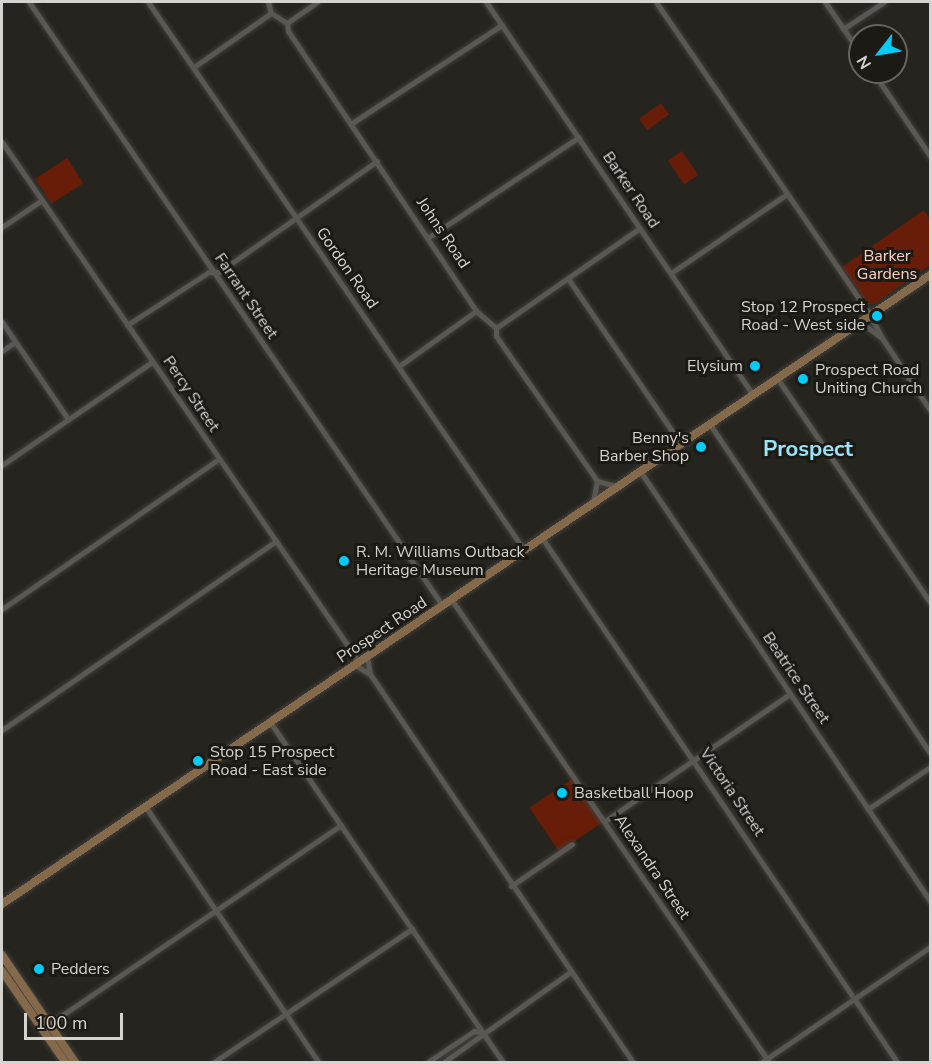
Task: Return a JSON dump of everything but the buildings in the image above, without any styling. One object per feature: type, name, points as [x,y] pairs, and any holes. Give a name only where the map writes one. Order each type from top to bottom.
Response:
[{"type":"main road","name":"Prospect Road","points":[[2,904],[872,313],[930,277]]},
{"type":"main road","points":[[2,955],[65,1062]]},
{"type":"main road","points":[[2,971],[75,1062]]},
{"type":"street","name":"Farrant Street","points":[[29,2],[442,605]]},
{"type":"street","name":"Gordon Road","points":[[148,2],[524,550]]},
{"type":"street","points":[[268,2],[271,13],[287,23],[317,2]]},
{"type":"street","name":"Barker Road","points":[[486,2],[753,394]]},
{"type":"street","points":[[656,2],[787,194],[872,313],[873,321],[882,338],[930,410]]},
{"type":"street","points":[[825,2],[848,36]]},
{"type":"street","points":[[843,29],[884,2]]},
{"type":"street","points":[[194,68],[271,13]]},
{"type":"street","name":"Johns Road","points":[[287,23],[288,31],[429,237],[476,311],[496,328],[496,336],[597,481]]},
{"type":"street","points":[[352,123],[502,25]]},
{"type":"street","points":[[881,84],[930,156]]},
{"type":"street","points":[[429,237],[579,137]]},
{"type":"street","name":"Percy Street","points":[[2,142],[357,663]]},
{"type":"street","points":[[127,325],[295,219],[377,161]]},
{"type":"street","points":[[671,273],[787,194]]},
{"type":"street","points":[[2,227],[42,200]]},
{"type":"street","points":[[496,328],[640,228]]},
{"type":"street","points":[[568,280],[680,443]]},
{"type":"street","points":[[399,366],[476,311]]},
{"type":"street","points":[[2,322],[68,419]]},
{"type":"street","points":[[860,322],[882,338]]},
{"type":"street","points":[[2,351],[15,342]]},
{"type":"street","points":[[2,465],[152,362]]},
{"type":"street","points":[[777,378],[930,602]]},
{"type":"street","points":[[710,423],[930,753]]},
{"type":"street","points":[[2,607],[219,459]]},
{"type":"street","name":"Beatrice Street","points":[[640,471],[930,901]]},
{"type":"street","points":[[593,502],[597,481],[616,486]]},
{"type":"street","name":"Victoria Street","points":[[542,538],[897,1062]]},
{"type":"street","points":[[2,730],[276,541]]},
{"type":"street","name":"Alexandra Street","points":[[452,599],[766,1061]]},
{"type":"street","points":[[367,657],[370,674]]},
{"type":"street","points":[[357,663],[370,674],[511,886],[633,1062]]},
{"type":"street","points":[[605,821],[790,694]]},
{"type":"street","points":[[270,722],[503,1062]]},
{"type":"street","points":[[868,809],[930,767]]},
{"type":"street","points":[[145,806],[318,1062]]},
{"type":"street","points":[[46,1027],[341,825]]},
{"type":"street","points":[[511,886],[572,844]]},
{"type":"street","points":[[214,1062],[411,929]]},
{"type":"street","points":[[766,1061],[930,947]]},
{"type":"street","points":[[444,1062],[479,1038],[482,1032],[570,972]]},
{"type":"street","points":[[428,1062],[474,1031],[482,1032]]},
{"type":"green space","points":[[661,103],[669,114],[647,130],[639,119]]},
{"type":"green space","points":[[682,151],[698,175],[684,185],[668,161]]},
{"type":"green space","points":[[67,158],[83,183],[51,204],[35,179]]},
{"type":"green space","name":"Barker Gardens","points":[[924,210],[930,219],[930,265],[875,304],[868,304],[842,267]]},
{"type":"green space","points":[[575,777],[605,821],[559,852],[529,808]]},
{"type":"place","name":"Stop 12 Prospect Road - West side","points":[[877,316]]},
{"type":"place","name":"Elysium","points":[[755,366]]},
{"type":"place","name":"Prospect Road Uniting Church","points":[[803,379]]},
{"type":"place","name":"Benny's Barber Shop","points":[[701,447]]},
{"type":"place","name":"R. M. Williams Outback Heritage Museum","points":[[344,561]]},
{"type":"place","name":"Stop 15 Prospect Road - East side","points":[[198,761]]},
{"type":"place","name":"Basketball Hoop","points":[[562,793]]},
{"type":"place","name":"Pedders","points":[[39,969]]},
{"type":"district","name":"Prospect","points":[[808,450]]}]
